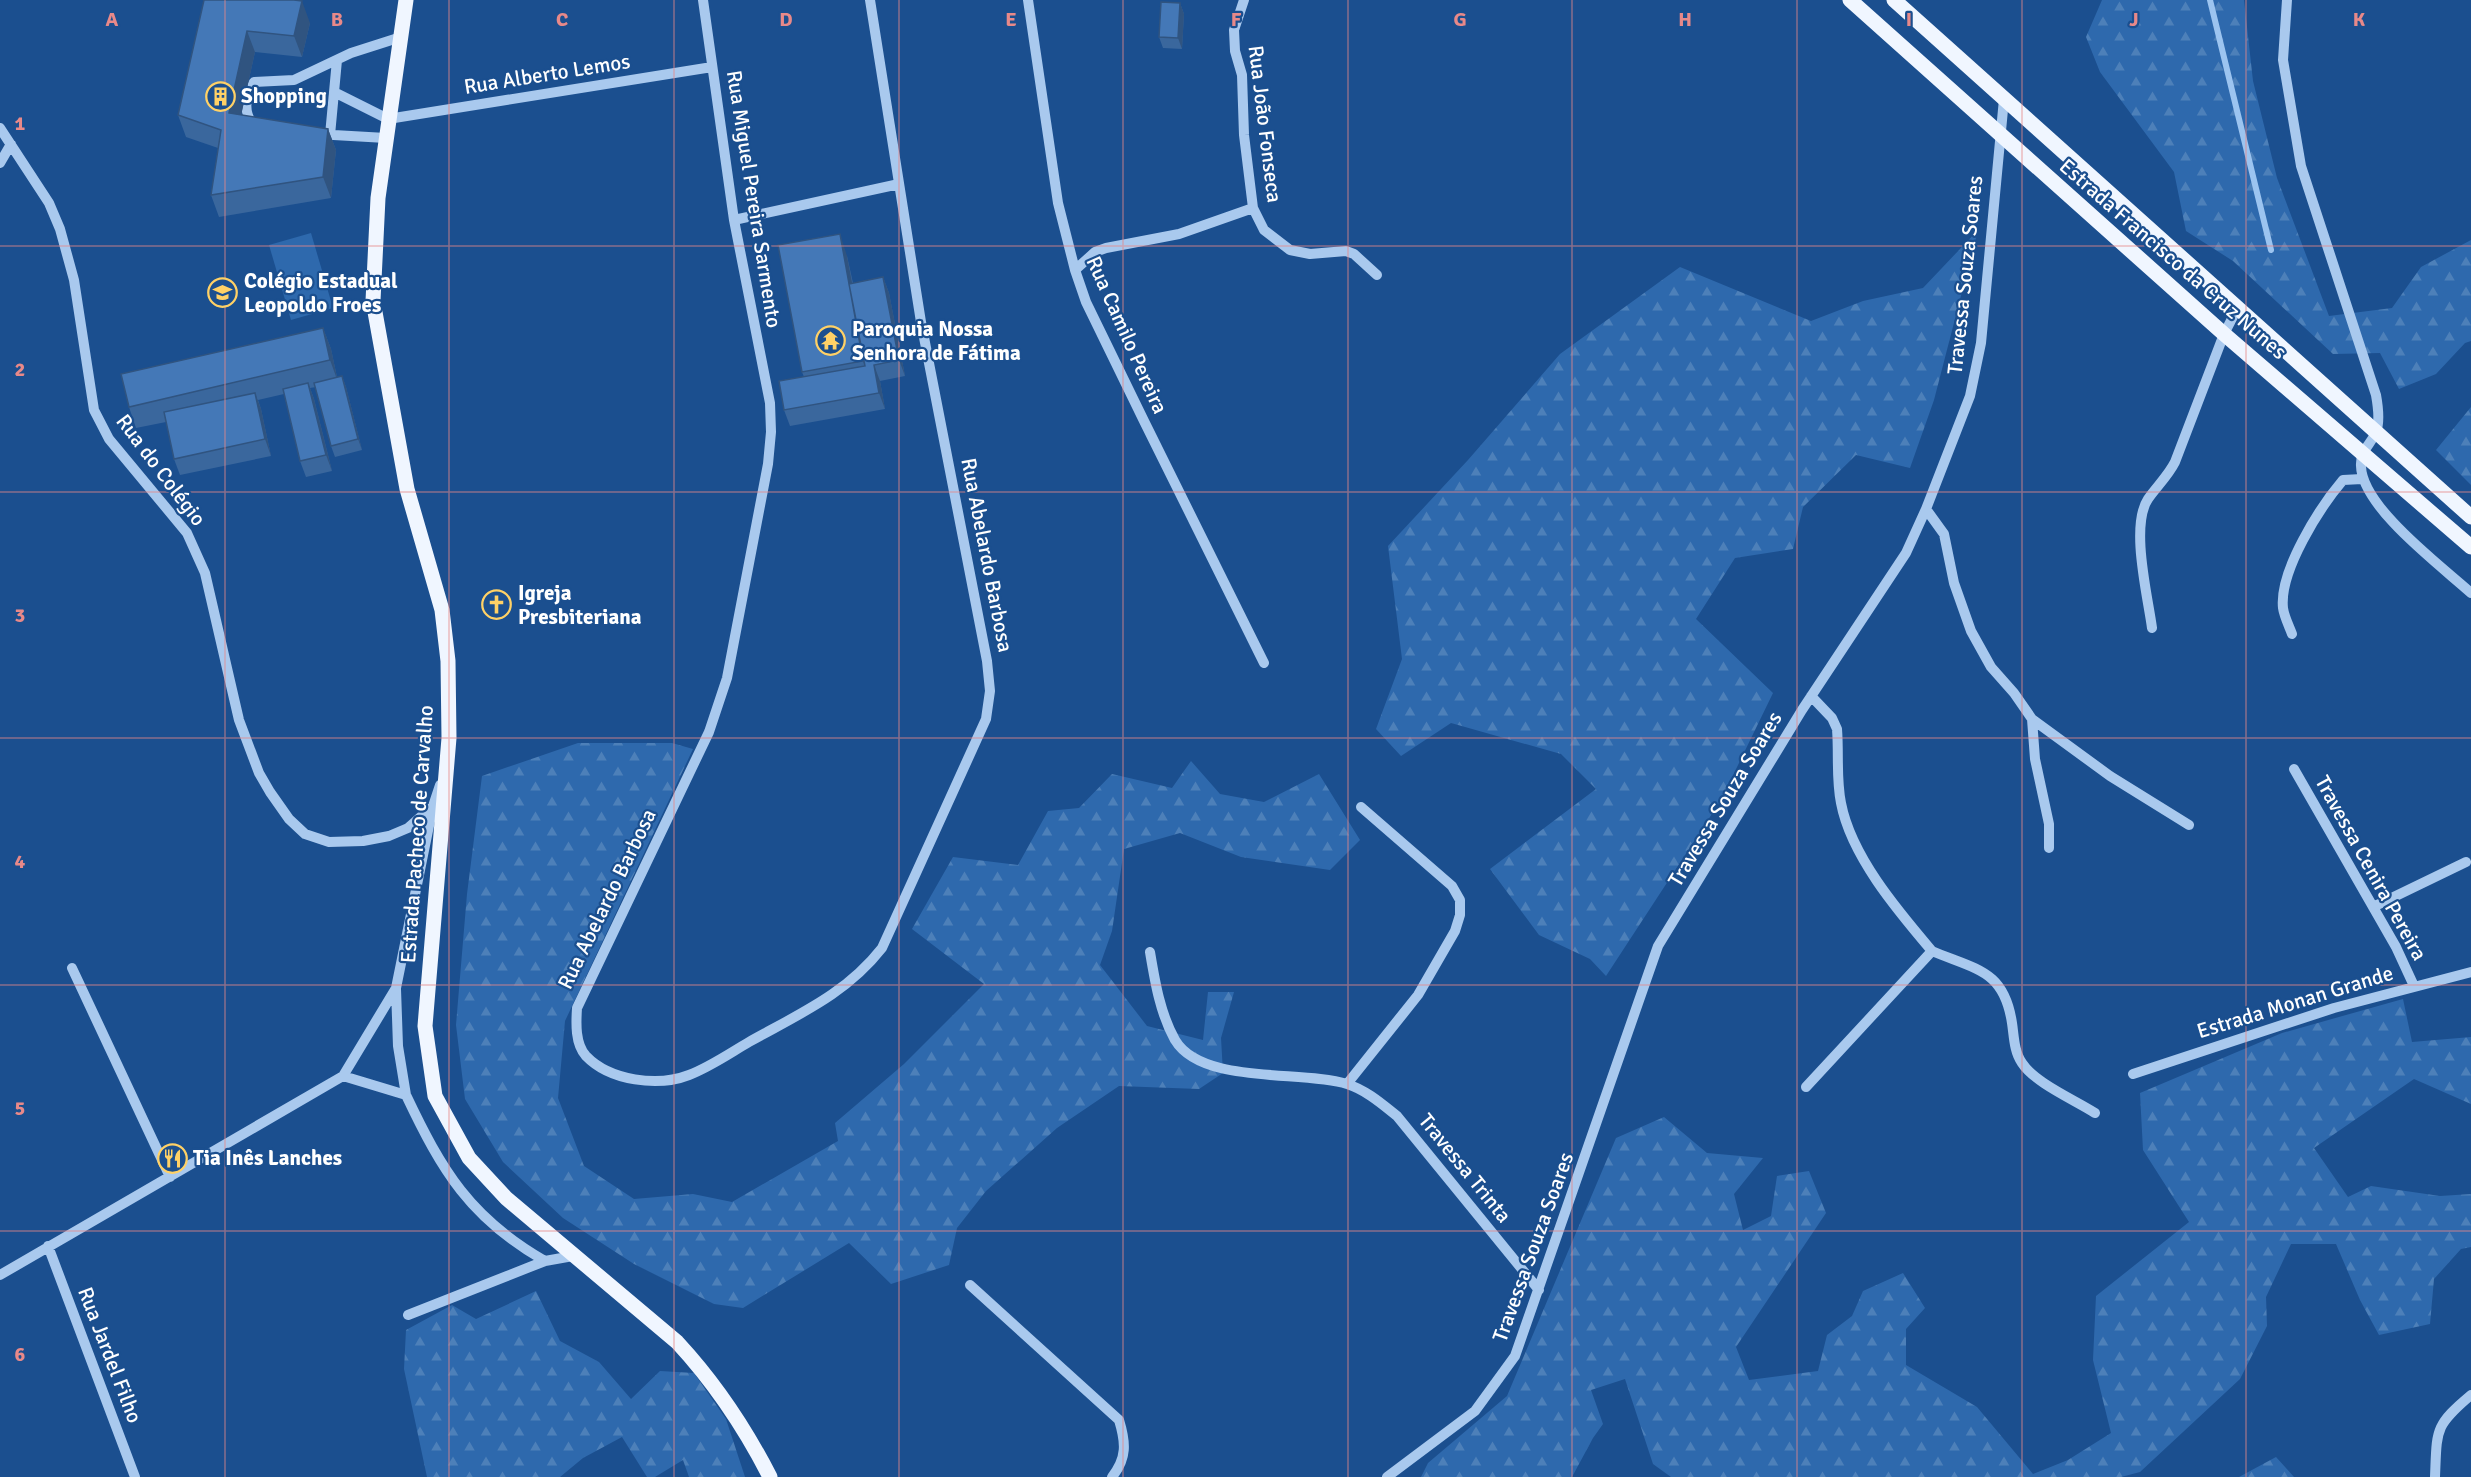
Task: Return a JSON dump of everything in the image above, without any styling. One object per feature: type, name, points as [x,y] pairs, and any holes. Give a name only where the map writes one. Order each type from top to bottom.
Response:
[{"type":"main road","name":"Estrada Pacheco de Carvalho","points":[[406,0],[378,198],[373,301],[407,489],[442,610],[448,661],[446,765],[425,1026],[435,1096],[469,1158],[506,1198],[677,1342],[699,1365],[732,1410],[770,1477]]},
{"type":"main road","name":"Estrada Francisco da Cruz Nunes","points":[[1850,0],[2224,334],[2471,547]]},
{"type":"main road","name":"Estrada Francisco da Cruz Nunes","points":[[1894,0],[2471,517]]},
{"type":"street","name":"Rua Miguel Pereira Sarmento","points":[[703,0],[734,220],[770,403]]},
{"type":"street","name":"Rua Abelardo Barbosa","points":[[770,403],[771,432],[768,464],[727,678],[709,732],[577,1008],[576,1033],[585,1055],[613,1073],[651,1082],[688,1076],[835,994],[864,971],[882,948],[986,719],[990,690],[987,661],[921,322],[870,0]]},
{"type":"street","name":"Rua Camilo Pereira","points":[[1028,0],[1058,203],[1075,270],[1086,302],[1264,663]]},
{"type":"street","name":"Rua João Fonseca","points":[[1244,0],[1234,30],[1235,51],[1242,75],[1244,135],[1253,208],[1264,230],[1290,250],[1310,255],[1346,251],[1354,254],[1377,275]]},
{"type":"street","points":[[2287,0],[2283,60],[2301,166],[2376,395],[2376,431],[2363,452],[2360,463],[2362,478],[2369,494],[2383,512],[2471,593]]},
{"type":"street","points":[[264,130],[254,126],[246,117],[246,107],[254,82],[294,80],[337,60],[400,37]]},
{"type":"street","points":[[330,135],[337,60]]},
{"type":"street","name":"Rua Alberto Lemos","points":[[388,119],[712,67]]},
{"type":"street","points":[[334,92],[388,119]]},
{"type":"street","name":"Travessa Souza Soares","points":[[1387,1477],[1475,1411],[1515,1356],[1658,946],[1811,696],[1906,553],[1926,509],[1970,396],[1981,344],[2004,99]]},
{"type":"street","name":"Rua do Colégio","points":[[0,128],[48,203],[60,229],[74,280],[94,410],[109,439],[176,519],[196,553],[210,586],[224,659],[240,720],[259,773],[270,792],[289,819],[305,834],[329,842],[363,841],[389,836],[408,828],[433,806]]},
{"type":"street","points":[[308,134],[386,138]]},
{"type":"street","points":[[0,163],[11,144]]},
{"type":"street","points":[[734,220],[899,184]]},
{"type":"street","points":[[1075,270],[1095,252],[1106,248],[1179,234],[1253,208]]},
{"type":"street","points":[[2152,628],[2140,534],[2142,515],[2147,500],[2166,478],[2175,462],[2224,334],[2237,309]]},
{"type":"street","points":[[2292,634],[2283,608],[2284,592],[2291,564],[2332,493],[2343,480],[2362,478]]},
{"type":"street","points":[[1926,509],[1944,534],[1954,583],[1971,631],[1991,667],[2014,693],[2031,719],[2110,776],[2189,825]]},
{"type":"street","points":[[1811,696],[1832,718],[1837,729],[1840,802],[1849,832],[1863,858],[1932,951],[1981,971],[1999,983],[2008,1004],[2017,1054],[2023,1065],[2037,1078],[2095,1113]]},
{"type":"street","points":[[2031,719],[2035,759],[2049,824],[2049,848]]},
{"type":"street","points":[[446,765],[433,806],[396,988],[398,1046],[406,1095],[430,1145],[458,1189],[486,1220],[517,1245],[545,1261]]},
{"type":"street","name":"Travessa Cenira Pereira","points":[[2294,768],[2373,907],[2414,986]]},
{"type":"street","points":[[1347,1084],[1419,995],[1455,931],[1461,915],[1460,900],[1452,886],[1360,807]]},
{"type":"street","points":[[2373,907],[2466,862]]},
{"type":"street","points":[[1806,1087],[1932,951]]},
{"type":"street","name":"Travessa Trinta","points":[[1150,952],[1157,996],[1176,1041],[1193,1059],[1217,1067],[1347,1084],[1375,1098],[1397,1116],[1539,1290]]},
{"type":"street","points":[[72,968],[170,1177]]},
{"type":"street","name":"Estrada Monan Grande","points":[[2133,1074],[2334,1008],[2471,972]]},
{"type":"street","points":[[0,1275],[343,1076],[396,988]]},
{"type":"street","points":[[343,1076],[406,1095]]},
{"type":"street","name":"Rua Jardel Filho","points":[[48,1246],[135,1477]]},
{"type":"street","points":[[408,1315],[545,1261],[573,1256]]},
{"type":"street","points":[[970,1285],[1119,1420],[1126,1441],[1123,1463],[1112,1477]]},
{"type":"street","points":[[2435,1477],[2440,1424],[2471,1395]]},
{"type":"green space","points":[[2102,0],[2244,0],[2253,81],[2277,178],[2329,316],[2392,308],[2421,267],[2471,240],[2471,341],[2465,343],[2436,374],[2399,389],[2380,353],[2333,354],[2233,261],[2186,231],[2174,172],[2100,72],[2086,37]]},
{"type":"green space","points":[[1978,230],[1934,400],[1910,468],[1856,455],[1803,507],[1793,549],[1735,558],[1696,619],[1773,693],[1721,800],[1606,976],[1590,959],[1539,935],[1490,869],[1596,789],[1561,754],[1451,723],[1401,756],[1376,729],[1402,659],[1388,546],[1468,460],[1560,354],[1680,267],[1811,321],[1863,301],[1923,288]]},
{"type":"green space","points":[[311,233],[333,308],[291,320],[269,245]]},
{"type":"green space","points":[[2471,407],[2471,485],[2436,450]]},
{"type":"green space","points":[[578,743],[672,743],[693,749],[565,1021],[558,1098],[584,1166],[634,1199],[693,1194],[732,1202],[838,1141],[835,1123],[904,1064],[984,984],[912,929],[953,857],[1018,865],[1048,811],[1079,808],[1112,774],[1172,788],[1191,761],[1220,794],[1264,802],[1319,774],[1360,840],[1330,870],[1241,857],[1180,833],[1124,849],[1112,931],[1100,965],[1147,1026],[1203,1040],[1208,992],[1234,992],[1221,1038],[1223,1073],[1199,1089],[1119,1086],[1057,1128],[986,1191],[957,1228],[949,1265],[891,1284],[849,1243],[743,1308],[714,1304],[634,1264],[563,1218],[503,1162],[465,1099],[456,1025],[467,894],[482,776]]},
{"type":"green space","points":[[2403,999],[2412,1042],[2471,1037],[2471,1104],[2414,1079],[2314,1148],[2348,1197],[2371,1186],[2440,1196],[2471,1194],[2471,1247],[2461,1249],[2434,1279],[2430,1324],[2379,1335],[2360,1300],[2336,1244],[2291,1244],[2266,1297],[2267,1326],[2240,1379],[2140,1472],[2121,1477],[1671,1477],[1653,1464],[1625,1379],[1591,1390],[1603,1424],[1572,1477],[1421,1477],[1428,1463],[1507,1396],[1616,1138],[1664,1117],[1707,1153],[1763,1158],[1734,1194],[1743,1230],[1771,1216],[1777,1176],[1809,1171],[1826,1213],[1736,1347],[1749,1380],[1818,1371],[1827,1335],[1852,1316],[1863,1291],[1903,1273],[1925,1308],[1906,1329],[1906,1365],[1977,1407],[2033,1474],[2068,1460],[2111,1433],[2093,1360],[2096,1296],[2189,1222],[2143,1150],[2140,1093],[2282,1033]]},
{"type":"green space","points":[[536,1291],[560,1341],[599,1362],[631,1399],[660,1371],[694,1373],[726,1419],[745,1477],[689,1477],[683,1460],[655,1477],[647,1477],[622,1437],[583,1458],[560,1477],[427,1477],[404,1369],[406,1330],[452,1305],[476,1319]]},
{"type":"green space","points":[[2276,1457],[2294,1477],[2239,1477]]},
{"type":"building","name":"Shopping","points":[[204,0],[302,1],[294,36],[247,31],[229,113],[328,129],[323,177],[211,195],[221,130],[178,115]]},
{"type":"building","points":[[1161,2],[1180,3],[1178,38],[1159,37]]},
{"type":"building","name":"Paroquia Nossa Senhora de Fátima","points":[[840,234],[863,361],[802,372],[778,245]]},
{"type":"building","points":[[883,277],[899,360],[874,365],[879,393],[784,410],[779,381],[865,366],[849,284]]},
{"type":"building","points":[[323,328],[330,360],[129,407],[121,374]]},
{"type":"building","points":[[342,376],[358,439],[331,446],[314,383]]},
{"type":"building","points":[[308,383],[326,455],[300,461],[283,389]]},
{"type":"building","points":[[255,393],[265,439],[174,459],[164,412]]},
{"type":"waterway","points":[[2210,0],[2271,250]]},
{"type":"place","name":"Shopping","points":[[220,96]]},
{"type":"place","name":"Colégio Estadual Leopoldo Froes","points":[[223,293]]},
{"type":"place","name":"Paroquia Nossa Senhora de Fátima","points":[[831,341]]},
{"type":"place","name":"Igreja Presbiteriana","points":[[497,605]]},
{"type":"place","name":"Tia Inês Lanches","points":[[172,1158]]}]
